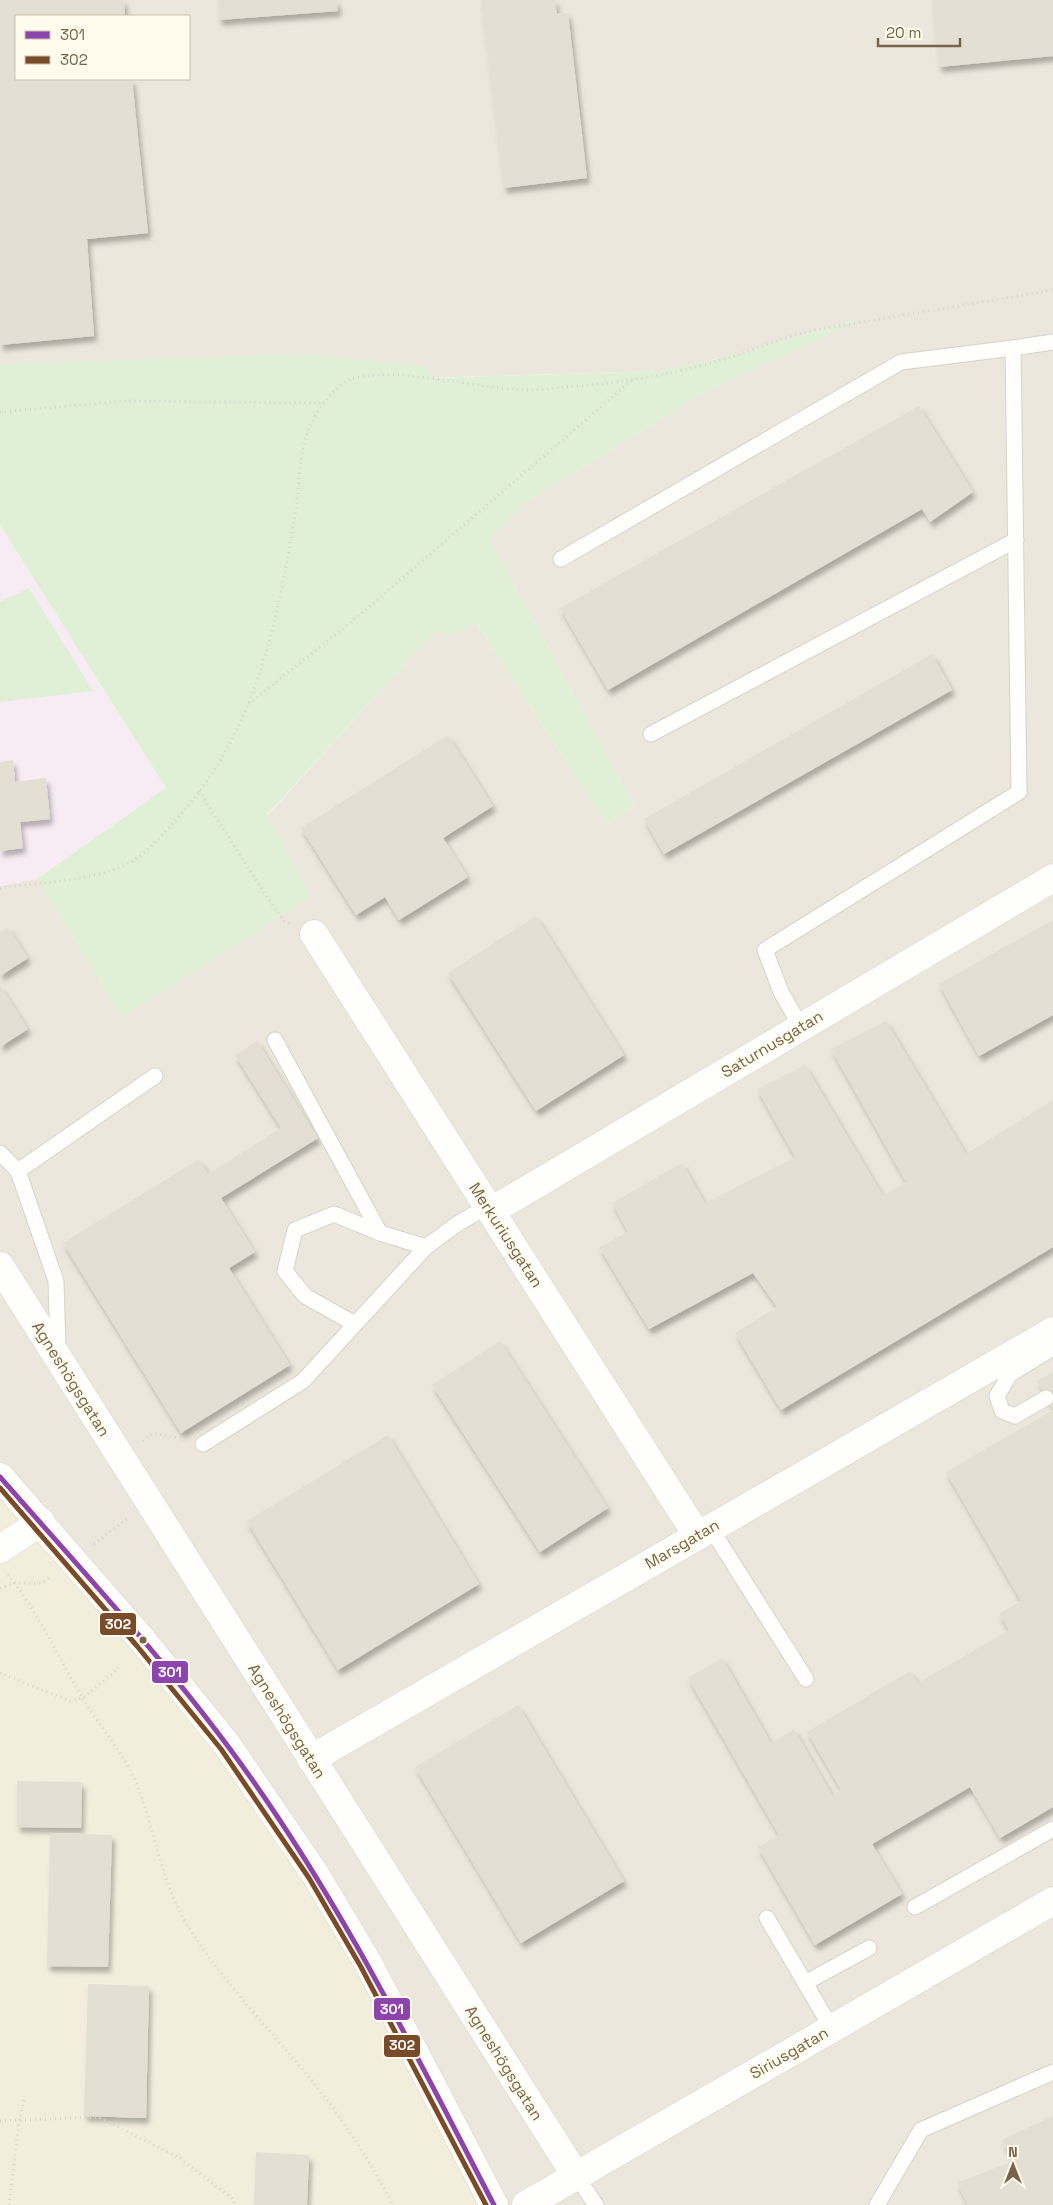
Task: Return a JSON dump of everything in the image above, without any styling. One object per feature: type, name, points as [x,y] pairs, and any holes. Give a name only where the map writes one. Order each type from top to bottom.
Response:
[{"type":"street","name":"Saturnusgatan","points":[[489,1209],[1053,878]]},
{"type":"street","name":"Merkuriusgatan","points":[[314,934],[489,1209],[704,1531]]},
{"type":"street","name":"Agneshögsgatan","points":[[0,1266],[576,2176]]},
{"type":"street","name":"Marsgatan","points":[[311,1759],[1053,1331]]},
{"type":"street","points":[[0,1477],[190,1696],[227,1744],[315,1874],[368,1964],[494,2205]]},
{"type":"street","points":[[2,1559],[41,1522]]},
{"type":"street","name":"Siriusgatan","points":[[526,2205],[1053,1901]]},
{"type":"lane","points":[[561,559],[901,362],[1053,342]]},
{"type":"lane","points":[[801,1027],[781,992],[765,950],[1019,792],[1013,348]]},
{"type":"lane","points":[[650,734],[1016,540]]},
{"type":"lane","points":[[275,1040],[380,1233]]},
{"type":"lane","points":[[18,1171],[155,1076]]},
{"type":"lane","points":[[0,1153],[18,1171],[56,1281],[59,1359]]},
{"type":"lane","points":[[203,1444],[303,1381],[426,1247],[457,1224],[489,1209]]},
{"type":"lane","points":[[355,1324],[305,1296],[285,1270],[295,1230],[334,1214],[380,1233],[426,1247]]},
{"type":"lane","points":[[1046,1398],[1015,1416],[1002,1411],[997,1396],[1010,1374],[1053,1348]]},
{"type":"lane","points":[[704,1531],[806,1679]]},
{"type":"lane","points":[[915,1907],[1053,1830]]},
{"type":"lane","points":[[767,1918],[832,2029]]},
{"type":"lane","points":[[805,1983],[869,1948]]},
{"type":"lane","points":[[877,2205],[921,2130],[1053,2072]]},
{"type":"lane","points":[[576,2176],[596,2205]]},
{"type":"path","points":[[0,888],[101,873],[126,865],[151,846],[199,791],[215,767],[249,704],[262,670],[283,588],[305,439],[321,407],[345,382],[368,375],[396,375],[526,390],[603,384],[668,374],[722,360],[784,337],[815,330],[1053,290]]},
{"type":"path","points":[[249,704],[362,613],[633,379]]},
{"type":"path","points":[[0,412],[124,401],[326,403]]},
{"type":"path","points":[[199,791],[284,921],[314,934]]},
{"type":"path","points":[[121,1459],[153,1432],[203,1444]]},
{"type":"path","points":[[2,1559],[83,1698],[134,1780],[173,1896],[188,1926],[226,1979],[309,2077],[345,2123],[376,2171],[393,2205]]},
{"type":"path","points":[[0,1588],[15,1582]]},
{"type":"path","points":[[0,1673],[70,1701],[83,1698],[119,1668]]},
{"type":"path","points":[[9,2205],[19,2122],[25,2096]]},
{"type":"path","points":[[0,2121],[19,2122],[98,2117],[180,2158],[233,2199],[235,2205]]},
{"type":"shaded area","points":[[0,0],[1053,0],[1053,2205],[504,2205],[399,2012],[58,1527],[0,1459],[0,886],[37,879],[122,1017],[267,816],[462,601],[607,825],[634,805],[489,538],[522,505],[701,394],[862,318],[726,357],[659,371],[420,378],[0,364]]},
{"type":"shaded area","points":[[0,525],[166,788],[37,879],[0,886]]},
{"type":"shaded area","points":[[0,1455],[58,1527],[399,2012],[496,2205],[0,2205]]},
{"type":"green space","points":[[866,317],[701,394],[522,505],[489,538],[634,805],[607,825],[477,624],[449,635],[436,630],[267,815],[311,897],[122,1017],[37,879],[166,788],[0,525],[0,364],[299,354],[427,366],[433,378],[659,371],[726,357]]},
{"type":"green space","points":[[29,588],[93,691],[0,702],[0,602]]},
{"type":"building","points":[[0,0],[124,0],[125,15],[15,15],[15,80],[132,80],[148,233],[87,239],[94,336],[0,345]]},
{"type":"building","points":[[218,0],[337,0],[338,11],[219,20]]},
{"type":"building","points":[[481,0],[555,0],[557,14],[568,13],[587,178],[504,188]]},
{"type":"building","points":[[932,0],[1053,0],[1053,56],[939,67]]},
{"type":"building","points":[[919,406],[973,492],[930,522],[922,509],[608,690],[560,608]]},
{"type":"building","points":[[932,654],[952,690],[664,854],[644,819]]},
{"type":"building","points":[[448,735],[493,806],[443,838],[468,877],[399,920],[385,897],[356,915],[301,828]]},
{"type":"building","points":[[13,760],[15,782],[46,778],[50,819],[20,822],[23,848],[0,851],[0,762]]},
{"type":"building","points":[[536,916],[624,1055],[536,1111],[448,973]]},
{"type":"building","points":[[1053,920],[1053,1015],[979,1056],[939,984]]},
{"type":"building","points":[[8,927],[28,958],[0,976],[0,932]]},
{"type":"building","points":[[0,985],[28,1029],[0,1047]]},
{"type":"building","points":[[886,1021],[966,1154],[1053,1100],[1053,1247],[781,1410],[735,1333],[777,1307],[753,1273],[649,1329],[599,1247],[628,1232],[612,1203],[682,1163],[705,1203],[795,1157],[757,1089],[805,1065],[883,1196],[906,1182],[831,1049]]},
{"type":"building","points":[[257,1041],[318,1138],[221,1198],[255,1252],[229,1268],[290,1365],[181,1433],[63,1243],[199,1159],[208,1174],[281,1128],[235,1055]]},
{"type":"building","points":[[500,1341],[608,1508],[540,1552],[432,1385]]},
{"type":"building","points":[[1053,1372],[1053,1409],[1037,1381]]},
{"type":"building","points":[[1053,1410],[1053,1807],[1000,1838],[970,1787],[872,1844],[902,1894],[815,1945],[758,1847],[779,1835],[688,1678],[722,1658],[771,1743],[794,1729],[832,1795],[841,1790],[807,1732],[910,1671],[918,1683],[1009,1630],[999,1614],[1021,1601],[946,1472]]},
{"type":"building","points":[[388,1435],[479,1584],[338,1670],[247,1521]]},
{"type":"building","points":[[518,1705],[624,1881],[521,1943],[415,1767]]},
{"type":"building","points":[[17,1781],[82,1782],[81,1828],[17,1827]]},
{"type":"building","points":[[50,1833],[112,1835],[108,1967],[47,1966]]},
{"type":"building","points":[[88,1984],[149,1986],[146,2118],[84,2116]]},
{"type":"building","points":[[1053,2116],[1053,2205],[968,2205],[957,2183],[1013,2161],[1002,2140]]},
{"type":"building","points":[[256,2152],[309,2155],[307,2205],[254,2205]]},
{"type":"transit line","name":"301","points":[[0,1477],[173,1676],[266,1799],[337,1912],[370,1969],[494,2205]]},
{"type":"transit line","name":"302","points":[[0,1488],[137,1646],[221,1749],[309,1878],[361,1967],[486,2205]]}]
